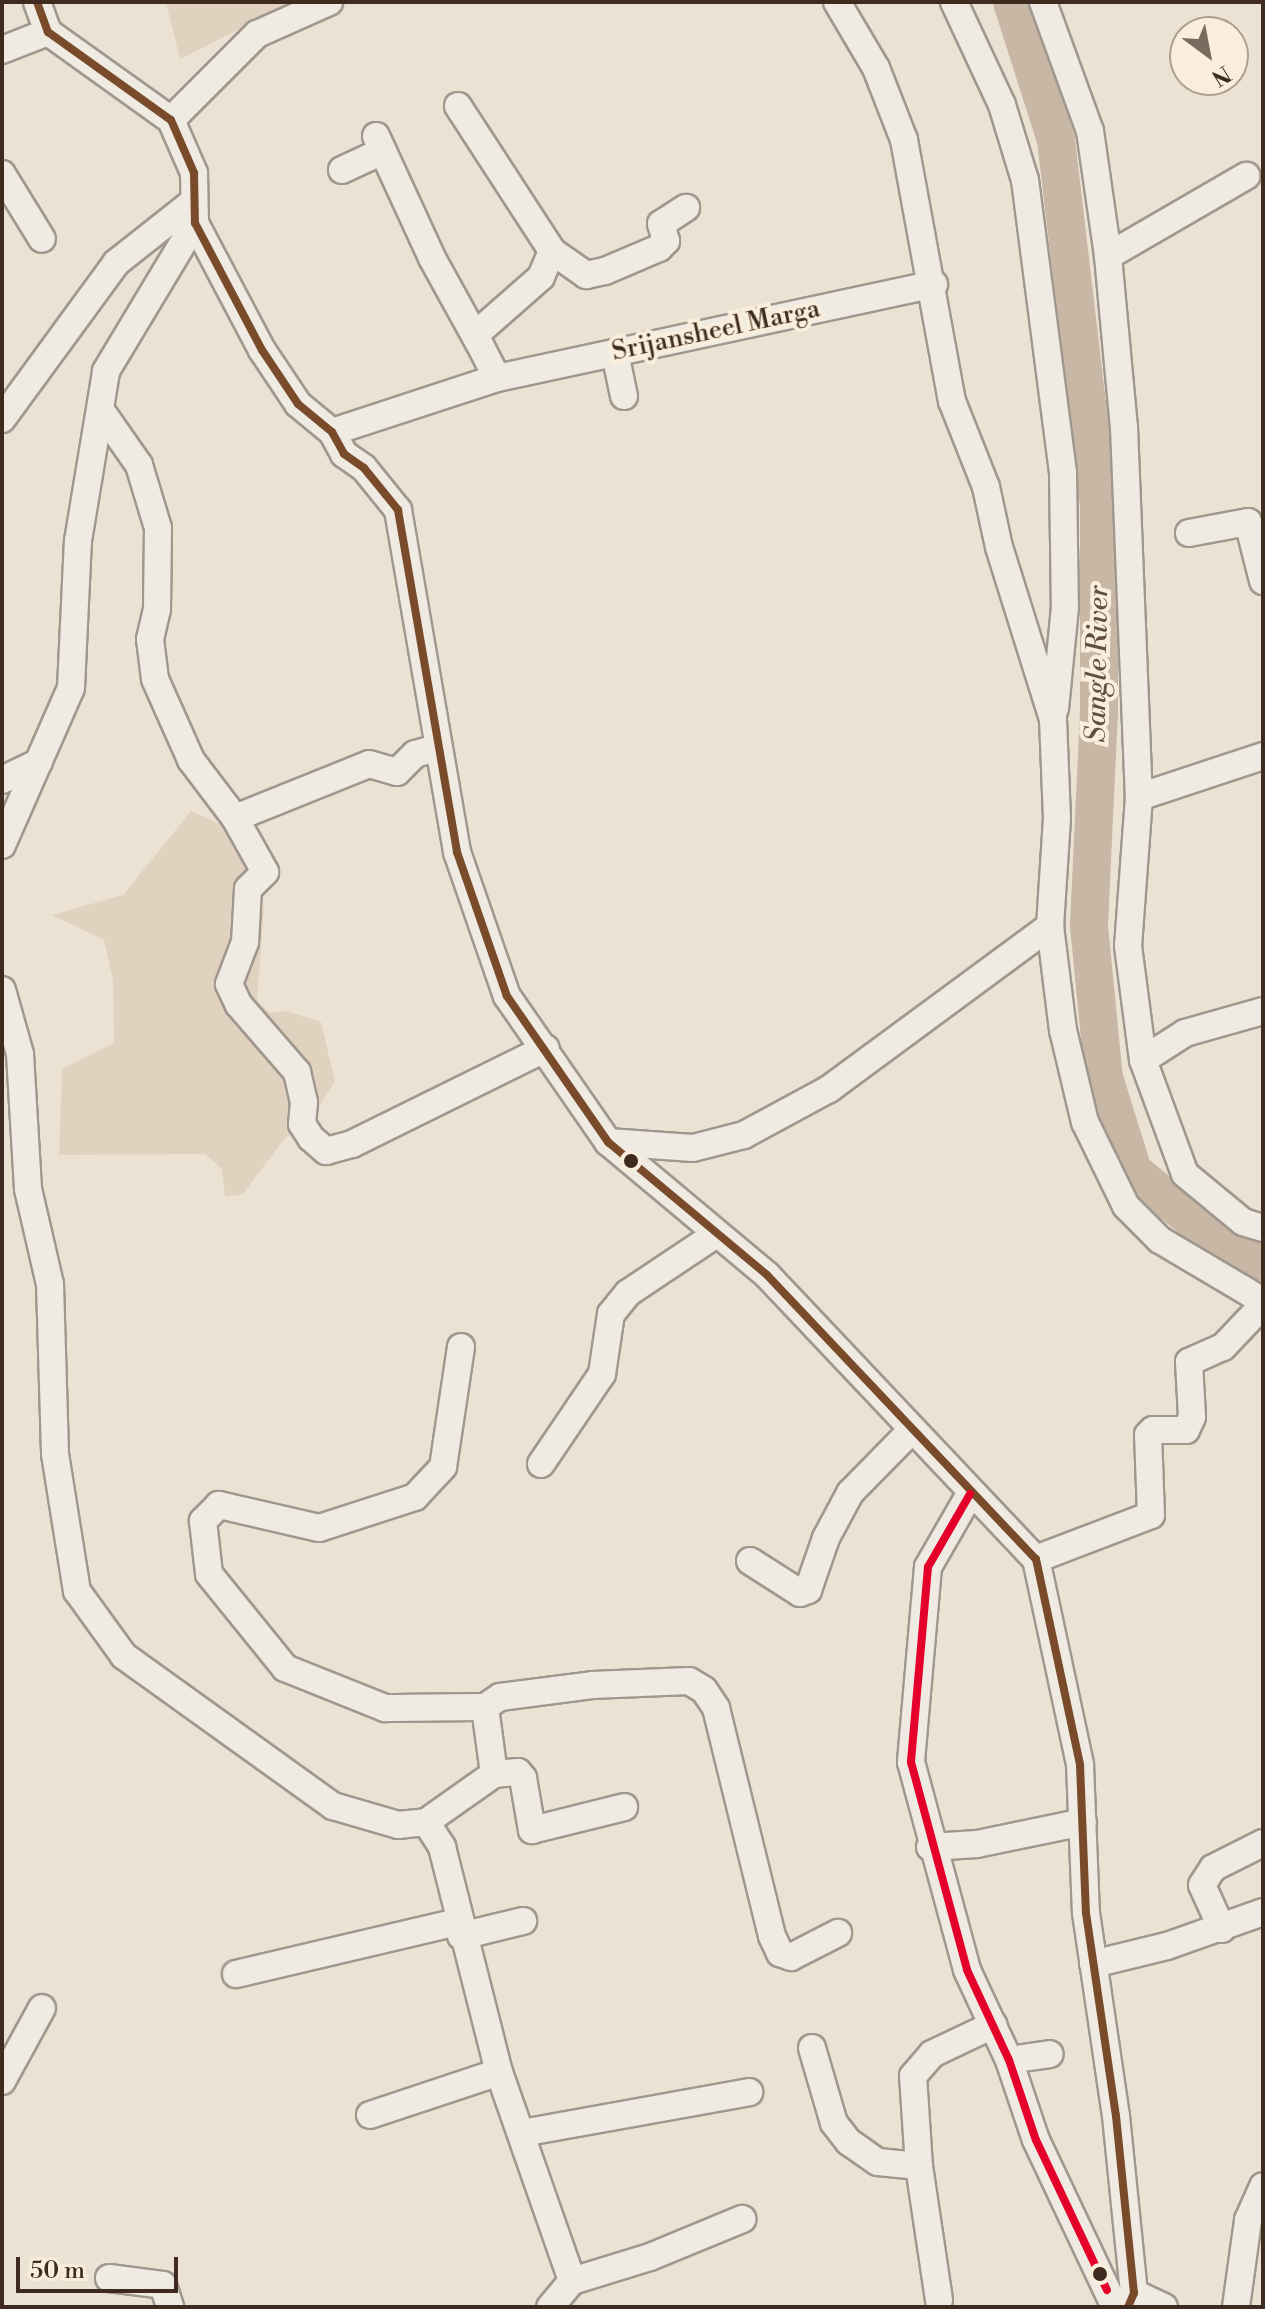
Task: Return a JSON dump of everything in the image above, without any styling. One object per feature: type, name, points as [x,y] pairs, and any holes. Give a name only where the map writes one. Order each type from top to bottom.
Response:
[{"type":"street","points":[[37,2],[48,32],[171,120],[194,173],[194,213],[298,404],[332,432],[344,454],[364,468],[398,510],[457,852],[507,996],[546,1048],[608,1142],[715,1235],[767,1275],[970,1494],[1036,1559],[1080,1765],[1093,1964],[1116,2116],[1125,2302]]},
{"type":"street","points":[[837,2],[876,68],[904,140],[934,284],[952,401],[986,487],[999,547],[1053,719]]},
{"type":"street","points":[[954,2],[1002,105],[1025,180],[1063,472],[1065,607],[1053,719],[1057,818],[1050,926],[1063,1030],[1085,1122],[1104,1168],[1126,1206],[1160,1240],[1263,1303],[1223,1347],[1189,1362],[1192,1417],[1186,1430],[1153,1430],[1148,1435],[1151,1515],[1036,1559]]},
{"type":"street","points":[[1043,2],[1090,131],[1108,256],[1124,427],[1139,797],[1128,946],[1143,1060],[1185,1174],[1243,1222],[1263,1228]]},
{"type":"street","points":[[171,120],[257,34],[314,5]]},
{"type":"street","points":[[2,50],[48,32]]},
{"type":"street","points":[[458,106],[552,251],[586,275],[605,271],[659,248],[666,241],[661,224],[686,208]]},
{"type":"street","points":[[342,170],[380,144],[432,258],[479,343]]},
{"type":"street","points":[[2,174],[42,239]]},
{"type":"street","points":[[1108,256],[1246,176]]},
{"type":"street","points":[[2,845],[10,818],[39,762],[71,688],[78,541],[102,412],[106,371],[194,213]]},
{"type":"street","points":[[2,419],[116,263],[194,213]]},
{"type":"street","points":[[497,378],[475,335],[541,277],[552,251]]},
{"type":"street","name":"Srijansheel Marga","points":[[332,432],[497,378],[934,284]]},
{"type":"street","points":[[615,353],[624,396]]},
{"type":"street","points":[[102,412],[139,465],[158,528],[157,609],[150,639],[155,679],[191,760],[235,818],[265,872],[248,889],[245,942],[229,984],[239,1005],[297,1072],[304,1102],[302,1124],[326,1151],[352,1144],[546,1048]]},
{"type":"street","points":[[1189,533],[1248,522],[1263,581]]},
{"type":"street","points":[[235,818],[369,764],[397,772],[415,754],[437,748]]},
{"type":"street","points":[[1139,797],[1263,756]]},
{"type":"street","points":[[2,780],[39,762]]},
{"type":"street","points":[[608,1142],[693,1148],[744,1135],[829,1089],[1050,926]]},
{"type":"street","points":[[2,990],[20,1054],[28,1189],[50,1284],[55,1454],[77,1591],[124,1656],[333,1806],[398,1825],[426,1822],[494,1774],[518,1772],[523,1778],[532,1830],[624,1807]]},
{"type":"street","points":[[1143,1060],[1185,1033],[1263,1011]]},
{"type":"street","points":[[541,1464],[602,1374],[611,1314],[628,1293],[715,1235]]},
{"type":"street","points":[[461,1347],[443,1467],[415,1497],[319,1528],[219,1505],[203,1521],[209,1574],[285,1668],[385,1708],[485,1707],[500,1697],[592,1685],[689,1681],[704,1690],[716,1708],[772,1936],[780,1953],[791,1957],[838,1933]]},
{"type":"street","points":[[750,1561],[800,1593],[808,1590],[826,1538],[850,1493],[912,1430]]},
{"type":"street","points":[[970,1494],[928,1567],[911,1762],[930,1847],[967,1970],[1009,2060],[1036,2140],[1125,2302]]},
{"type":"street","points":[[485,1707],[494,1774]]},
{"type":"street","points":[[426,1822],[442,1847],[459,1929],[499,2072],[572,2281]]},
{"type":"street","points":[[930,1847],[977,1844],[1083,1822]]},
{"type":"street","points":[[1222,1929],[1202,1885],[1213,1868],[1263,1843]]},
{"type":"street","points":[[1093,1964],[1222,1929],[1263,1912]]},
{"type":"street","points":[[236,1974],[459,1929],[523,1921]]},
{"type":"street","points":[[2,2081],[42,2008]]},
{"type":"street","points":[[939,2300],[919,2166],[913,2076],[932,2054],[993,2025]]},
{"type":"street","points":[[812,2048],[834,2123],[849,2142],[878,2162],[919,2166]]},
{"type":"street","points":[[1009,2060],[1050,2054]]},
{"type":"street","points":[[370,2115],[499,2072]]},
{"type":"street","points":[[522,2133],[749,2092]]},
{"type":"street","points":[[1236,2307],[1248,2220],[1263,2186]]},
{"type":"street","points":[[550,2307],[572,2281],[650,2257],[742,2219]]},
{"type":"street","points":[[109,2278],[163,2285],[170,2307]]},
{"type":"street","points":[[1125,2302],[1164,2307]]},
{"type":"shaded area","points":[[166,2],[293,2],[180,59]]},
{"type":"shaded area","points":[[191,811],[228,828],[264,908],[257,1001],[270,1013],[286,1011],[321,1022],[335,1081],[317,1110],[285,1138],[242,1195],[225,1196],[222,1169],[205,1154],[59,1155],[62,1069],[114,1043],[113,981],[104,940],[52,915],[123,895]]},
{"type":"waterway","name":"Sangle River","points":[[1012,2],[1056,140],[1099,505],[1099,712],[1089,926],[1104,1078],[1133,1171],[1216,1239],[1263,1262]]},
{"type":"transit line","points":[[37,2],[48,32],[171,120],[194,173],[195,223],[262,350],[298,404],[332,432],[344,454],[364,468],[398,510],[457,852],[507,996],[608,1142],[767,1275],[1036,1559],[1080,1765],[1086,1913],[1116,2116],[1134,2293],[1128,2307]]},
{"type":"transit line","points":[[970,1494],[928,1567],[911,1762],[967,1970],[1009,2060],[1036,2140],[1107,2290]]}]
